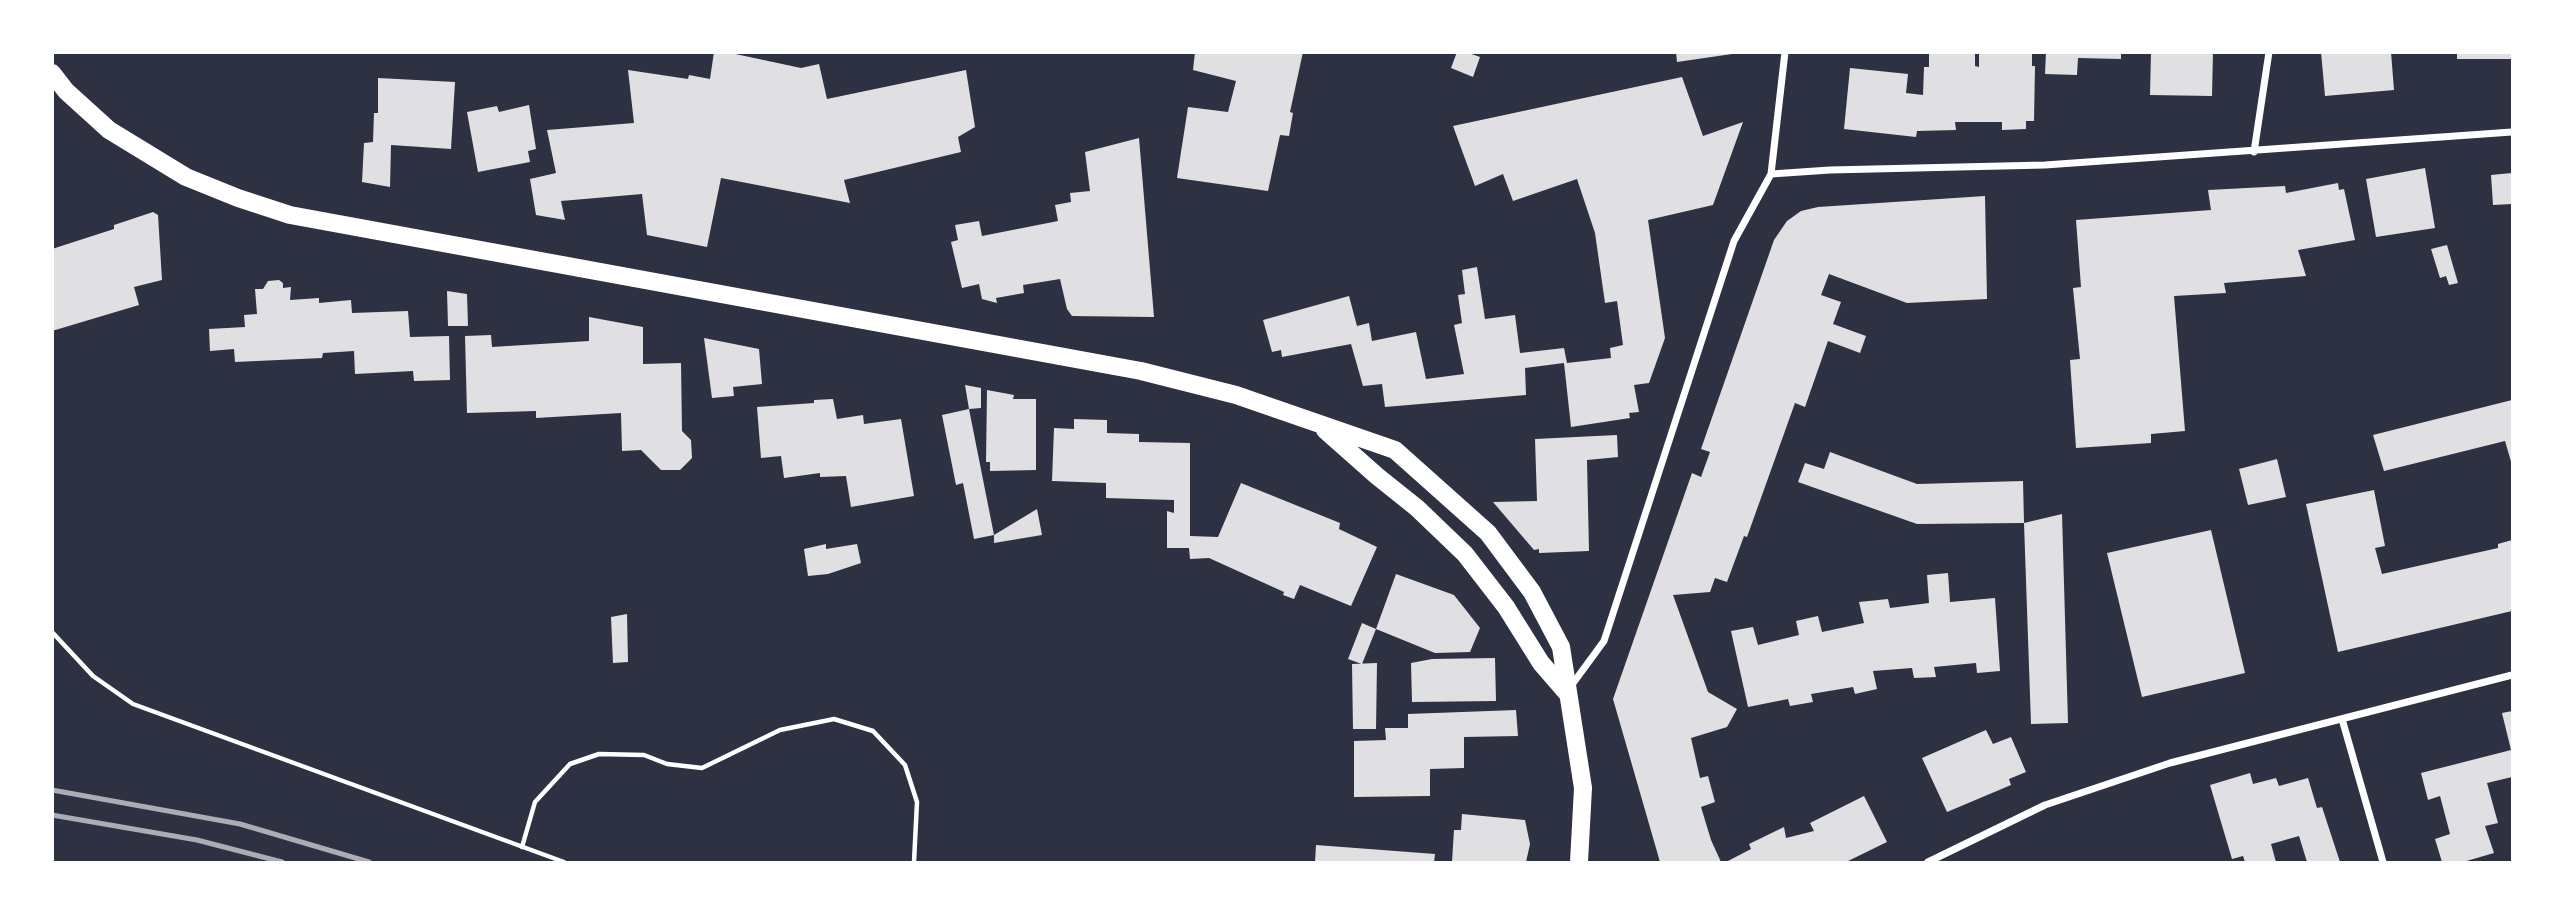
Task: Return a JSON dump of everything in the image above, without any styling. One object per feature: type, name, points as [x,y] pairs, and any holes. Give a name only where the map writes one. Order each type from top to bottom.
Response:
[{"type":"main road","points":[[52,72],[66,90],[109,130],[186,177],[290,215],[1141,371],[1236,395],[1395,450],[1488,533],[1532,592],[1561,647],[1583,788],[1579,863]]},
{"type":"main road","points":[[1320,426],[1465,554],[1506,607],[1541,663],[1567,693]]},
{"type":"street","points":[[1567,693],[1604,641],[1734,241],[1771,174],[1785,52]]},
{"type":"street","points":[[2254,152],[2269,52]]},
{"type":"street","points":[[1771,174],[2045,165],[2512,132]]},
{"type":"street","points":[[1928,863],[2045,805],[2170,763],[2512,675]]},
{"type":"street","points":[[2342,719],[2384,863]]},
{"type":"path","points":[[52,632],[93,676],[133,704],[564,863]]},
{"type":"path","points":[[522,847],[535,802],[570,764],[599,754],[644,755],[667,764],[702,768],[780,730],[834,719],[873,732],[905,765],[917,802],[914,863]]},
{"type":"building","points":[[714,52],[726,52],[801,68],[819,64],[827,99],[966,70],[975,127],[958,137],[961,152],[844,180],[850,203],[721,178],[707,247],[647,235],[642,194],[561,201],[565,220],[536,215],[530,179],[556,173],[547,130],[634,123],[628,70],[688,79],[689,75],[710,79]]},
{"type":"building","points":[[1195,52],[1303,52],[1290,112],[1293,113],[1289,136],[1280,135],[1268,191],[1177,178],[1188,107],[1228,112],[1236,81],[1193,70]]},
{"type":"building","points":[[1457,52],[1480,57],[1473,77],[1451,68]]},
{"type":"building","points":[[1676,52],[1732,52],[1732,54],[1677,62]]},
{"type":"building","points":[[1929,52],[1975,52],[1975,66],[1979,67],[1979,52],[2032,52],[2032,66],[2035,66],[2034,121],[2026,121],[2026,129],[2002,130],[2002,122],[1955,122],[1956,130],[1917,131],[1916,137],[1844,129],[1850,68],[1908,74],[1906,93],[1923,95],[1924,67],[1929,67]]},
{"type":"building","points":[[2046,52],[2121,52],[2121,59],[2078,58],[2077,75],[2045,74]]},
{"type":"building","points":[[2151,52],[2213,52],[2212,96],[2150,95]]},
{"type":"building","points":[[2321,52],[2391,52],[2394,90],[2325,96]]},
{"type":"building","points":[[2457,52],[2512,52],[2512,59],[2457,59]]},
{"type":"building","points":[[1682,77],[1703,136],[1743,122],[1713,205],[1648,220],[1665,338],[1649,383],[1634,385],[1639,412],[1629,413],[1630,418],[1571,427],[1564,363],[1525,368],[1526,395],[1385,407],[1382,384],[1363,386],[1351,344],[1282,357],[1281,350],[1272,352],[1263,320],[1349,296],[1357,326],[1369,323],[1372,341],[1416,332],[1426,379],[1464,374],[1454,325],[1462,323],[1458,295],[1465,294],[1462,270],[1477,267],[1485,319],[1515,315],[1520,353],[1564,348],[1567,363],[1611,358],[1610,348],[1623,345],[1617,301],[1605,303],[1595,233],[1577,179],[1513,201],[1503,174],[1475,186],[1453,126]]},
{"type":"building","points":[[378,78],[455,82],[451,149],[391,145],[390,187],[362,182],[364,143],[373,142],[374,113],[378,113]]},
{"type":"building","points":[[529,105],[536,149],[528,151],[530,162],[478,172],[467,112],[497,106],[499,112]]},
{"type":"building","points":[[1139,138],[1154,317],[1072,316],[1067,309],[1060,279],[1023,285],[1024,293],[996,298],[997,303],[982,299],[979,284],[962,288],[951,242],[958,240],[955,225],[979,221],[982,236],[1058,221],[1055,205],[1071,202],[1070,193],[1090,191],[1085,152]]},
{"type":"building","points":[[2425,168],[2435,228],[2376,237],[2366,179]]},
{"type":"building","points":[[2512,173],[2512,204],[2493,205],[2491,175]]},
{"type":"building","points":[[2338,183],[2339,190],[2344,189],[2355,240],[2298,250],[2306,276],[2224,283],[2226,293],[2174,296],[2185,431],[2151,434],[2151,443],[2076,448],[2070,360],[2080,359],[2073,288],[2081,287],[2076,220],[2211,210],[2208,190],[2285,186],[2286,193]]},
{"type":"building","points":[[1985,196],[1987,299],[1907,303],[1829,274],[1821,295],[1841,302],[1833,324],[1866,336],[1860,353],[1828,341],[1805,407],[1795,403],[1747,537],[1744,536],[1727,582],[1715,578],[1710,592],[1673,595],[1708,692],[1737,709],[1727,727],[1691,738],[1700,778],[1708,776],[1715,802],[1701,807],[1721,862],[1660,862],[1613,699],[1692,473],[1701,477],[1710,452],[1701,449],[1774,240],[1787,221],[1801,211],[1818,207]]},
{"type":"building","points":[[153,212],[158,215],[162,280],[134,287],[139,305],[52,331],[52,249],[114,229],[114,225]]},
{"type":"building","points":[[2447,245],[2458,283],[2449,285],[2446,276],[2440,278],[2431,249]]},
{"type":"building","points":[[279,280],[283,283],[283,288],[291,287],[290,300],[319,298],[319,303],[351,300],[352,313],[408,311],[410,337],[449,336],[450,380],[414,381],[413,371],[355,374],[354,351],[323,353],[322,358],[235,362],[234,349],[210,351],[209,329],[245,327],[244,315],[257,314],[255,289],[263,289],[268,281]]},
{"type":"building","points":[[447,291],[467,294],[468,326],[448,326]]},
{"type":"building","points":[[589,317],[643,327],[643,364],[681,363],[682,431],[691,440],[692,458],[680,470],[661,470],[641,450],[622,451],[621,413],[536,418],[536,411],[467,413],[465,336],[491,335],[492,347],[589,341]]},
{"type":"building","points":[[704,338],[759,349],[762,384],[733,387],[734,396],[712,398]]},
{"type":"building","points":[[965,385],[981,388],[981,408],[969,409]]},
{"type":"building","points":[[987,390],[1014,395],[1013,399],[1036,399],[1036,470],[990,471],[990,462],[986,462]]},
{"type":"building","points":[[833,399],[837,419],[863,415],[864,424],[901,419],[914,496],[851,507],[846,476],[820,477],[820,473],[784,478],[781,456],[761,458],[757,407]]},
{"type":"building","points":[[2512,400],[2512,465],[2505,441],[2384,471],[2373,435]]},
{"type":"building","points":[[969,409],[994,535],[974,539],[963,483],[956,485],[942,415]]},
{"type":"building","points":[[1074,419],[1107,420],[1107,433],[1139,434],[1139,442],[1190,443],[1190,536],[1218,537],[1241,483],[1340,523],[1339,529],[1377,547],[1351,606],[1300,585],[1294,599],[1209,558],[1190,559],[1189,548],[1167,548],[1167,511],[1174,513],[1174,500],[1106,498],[1106,483],[1052,481],[1054,428],[1074,429]]},
{"type":"building","points":[[1617,435],[1618,457],[1587,460],[1589,551],[1539,553],[1539,549],[1534,550],[1493,502],[1537,501],[1535,439]]},
{"type":"building","points":[[1830,452],[1917,484],[2023,481],[2024,523],[1917,524],[1798,482],[1805,463],[1824,469]]},
{"type":"building","points":[[2277,459],[2286,497],[2248,505],[2239,469]]},
{"type":"building","points":[[2374,490],[2385,546],[2375,548],[2382,574],[2498,548],[2498,544],[2512,540],[2512,611],[2338,652],[2306,504]]},
{"type":"building","points":[[1037,509],[1042,535],[994,543],[994,535]]},
{"type":"building","points":[[2062,514],[2068,723],[2031,724],[2024,523]]},
{"type":"building","points":[[2211,530],[2245,673],[2142,697],[2107,553]]},
{"type":"building","points":[[826,544],[826,549],[857,544],[861,563],[828,574],[808,576],[804,549]]},
{"type":"building","points":[[1948,573],[1950,602],[1995,598],[2000,671],[1977,673],[1976,663],[1934,667],[1936,677],[1914,678],[1912,668],[1873,671],[1877,689],[1855,694],[1853,687],[1811,694],[1813,702],[1790,706],[1788,699],[1748,707],[1731,631],[1753,627],[1758,645],[1799,635],[1796,621],[1818,616],[1822,632],[1864,623],[1859,602],[1888,599],[1890,608],[1929,603],[1927,575]]},
{"type":"building","points":[[1396,574],[1454,595],[1480,628],[1470,652],[1435,653],[1376,629]]},
{"type":"building","points":[[627,614],[628,662],[613,663],[611,617]]},
{"type":"building","points":[[1362,623],[1376,629],[1362,664],[1348,659]]},
{"type":"building","points":[[1495,658],[1496,701],[1412,702],[1411,663],[1432,659]]},
{"type":"building","points":[[1377,663],[1376,729],[1353,729],[1352,664]]},
{"type":"building","points":[[1516,710],[1518,736],[1464,737],[1464,768],[1430,769],[1430,796],[1354,797],[1354,741],[1386,740],[1385,728],[1408,728],[1408,714]]},
{"type":"building","points":[[2512,711],[2512,777],[2487,783],[2498,823],[2485,826],[2494,853],[2463,862],[2442,862],[2435,839],[2450,834],[2440,796],[2428,800],[2421,773],[2511,750],[2502,713]]},
{"type":"building","points":[[1986,730],[1993,744],[2011,737],[2026,772],[2009,779],[2011,785],[1947,812],[1922,758]]},
{"type":"building","points":[[2250,773],[2253,784],[2276,778],[2279,786],[2308,778],[2317,808],[2322,807],[2340,862],[2307,862],[2299,836],[2271,844],[2276,862],[2245,862],[2243,856],[2232,859],[2210,785]]},
{"type":"building","points":[[1864,796],[1887,842],[1846,862],[1726,862],[1751,849],[1749,844],[1784,827],[1786,838],[1814,831],[1810,823]]},
{"type":"building","points":[[1462,814],[1525,820],[1530,844],[1526,862],[1452,862],[1454,830],[1461,830]]},
{"type":"building","points":[[1316,845],[1435,854],[1434,862],[1315,862]]},
{"type":"railway","points":[[52,790],[240,824],[369,862]]},
{"type":"railway","points":[[52,815],[197,840],[282,862]]}]
